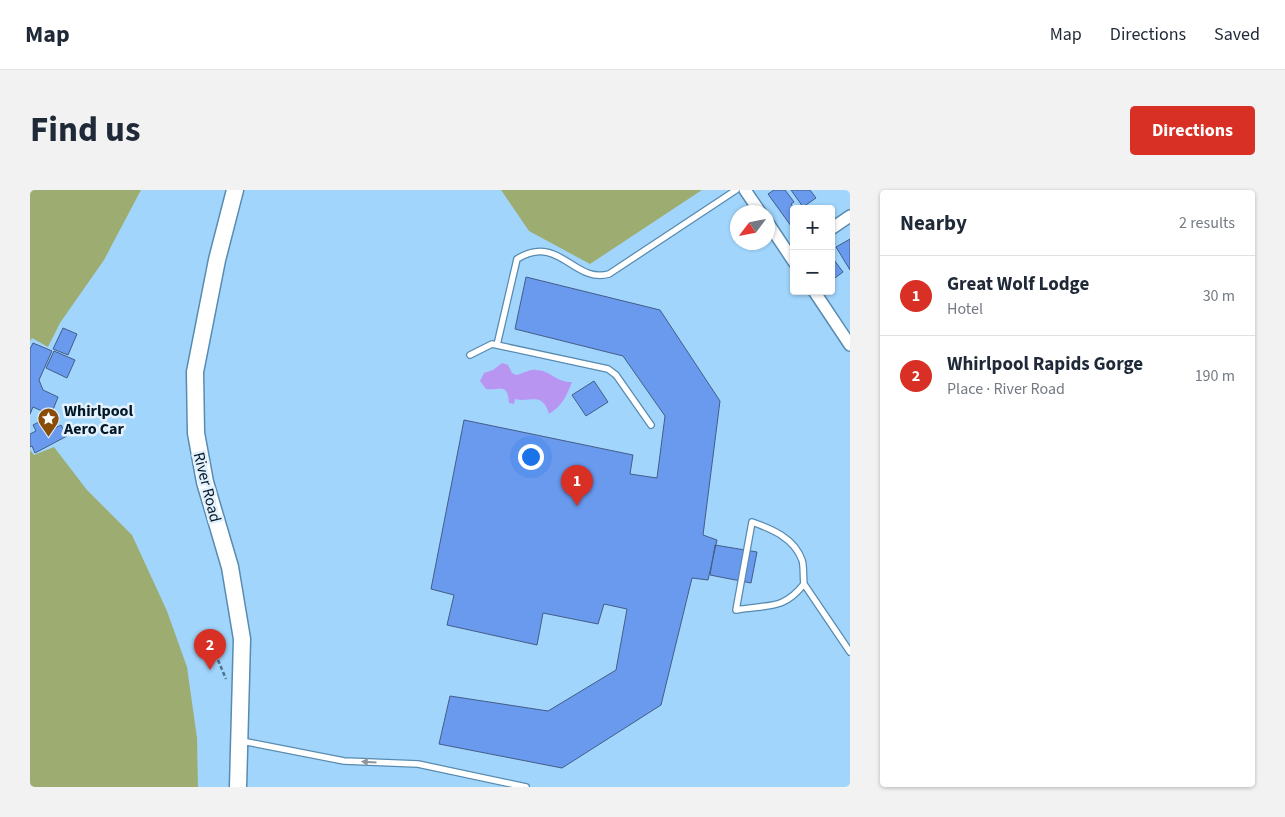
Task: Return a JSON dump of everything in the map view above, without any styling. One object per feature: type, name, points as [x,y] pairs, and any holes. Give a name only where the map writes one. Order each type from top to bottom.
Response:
[{"type":"main road","name":"River Road","points":[[235,190],[217,260],[195,372],[196,433],[205,482],[230,567],[242,639],[238,787]]},
{"type":"street","points":[[745,190],[755,205]]},
{"type":"street","points":[[835,226],[850,216]]},
{"type":"street","points":[[775,234],[790,254]]},
{"type":"street","points":[[817,295],[850,345]]},
{"type":"lane","points":[[497,345],[517,259],[531,251],[543,250],[593,275],[609,274],[736,190]]},
{"type":"lane","points":[[470,355],[490,345],[497,345],[608,369],[616,375],[651,425]]},
{"type":"lane","points":[[804,584],[794,597],[774,606],[736,610],[752,522],[774,530],[790,542],[802,560],[804,584],[850,652]]},
{"type":"lane","points":[[240,740],[344,761],[418,764],[526,787]]},
{"type":"green space","points":[[30,190],[141,190],[104,260],[60,323],[48,347],[32,338],[30,341]]},
{"type":"green space","points":[[501,190],[702,190],[590,264],[529,231]]},
{"type":"green space","points":[[54,447],[87,490],[132,535],[167,611],[187,667],[197,738],[198,787],[30,787],[30,450],[34,455]]},
{"type":"shaded area","points":[[502,363],[508,365],[512,373],[516,375],[531,370],[541,371],[562,381],[572,382],[564,400],[549,414],[546,407],[539,400],[515,399],[514,404],[509,403],[505,390],[486,389],[480,381],[484,373],[493,370]]},
{"type":"building","points":[[774,190],[785,190],[794,202],[790,205],[790,225],[768,194]]},
{"type":"building","points":[[791,190],[810,190],[816,198],[806,205],[802,205]]},
{"type":"building","points":[[850,239],[850,270],[836,247]]},
{"type":"building","points":[[835,261],[843,272],[835,278]]},
{"type":"building","points":[[526,277],[660,310],[720,401],[703,535],[717,540],[708,580],[692,578],[661,705],[562,768],[439,744],[450,696],[548,711],[616,670],[627,609],[604,604],[598,624],[543,613],[537,645],[447,625],[454,595],[431,589],[464,420],[633,455],[630,474],[657,478],[665,416],[623,356],[515,329]]},
{"type":"building","points":[[63,328],[77,334],[68,355],[53,349]]},
{"type":"building","points":[[33,343],[52,351],[39,380],[43,390],[58,397],[51,415],[33,407],[30,414],[30,349]]},
{"type":"building","points":[[54,351],[75,360],[67,378],[46,368]]},
{"type":"building","points":[[594,381],[608,402],[586,416],[572,395]]},
{"type":"building","points":[[45,419],[51,430],[61,425],[67,436],[35,453],[32,446],[30,447],[30,434],[36,431],[33,425]]},
{"type":"building","points":[[715,545],[757,552],[751,583],[710,575]]},
{"type":"place","name":"Whirlpool Aero Car","points":[[48,438]]},
{"type":"place","name":"Great Wolf Lodge","points":[[577,506]]},
{"type":"place","name":"Whirlpool Rapids Gorge","points":[[210,670]]}]
